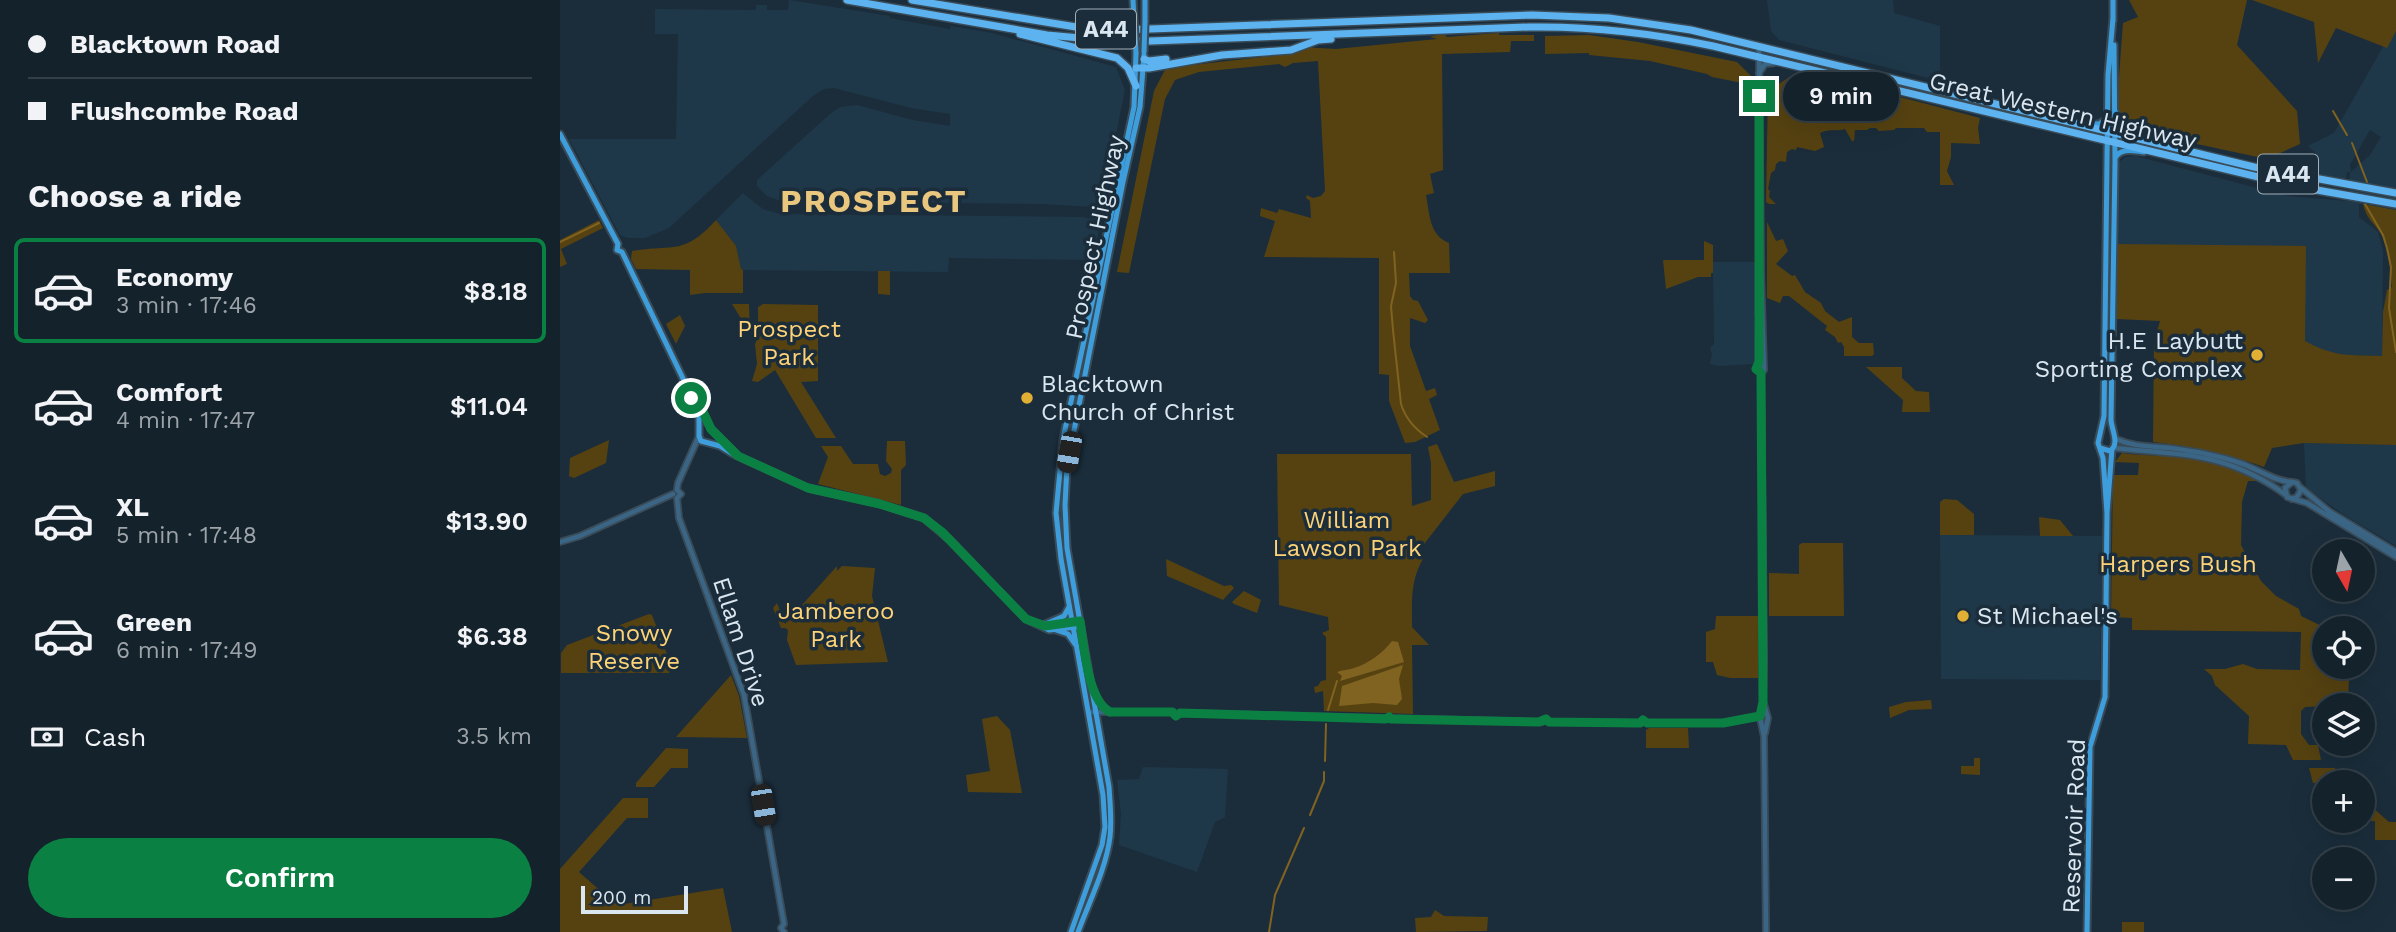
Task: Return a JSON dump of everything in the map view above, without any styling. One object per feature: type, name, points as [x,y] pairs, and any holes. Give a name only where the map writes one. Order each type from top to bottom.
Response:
[{"type":"highway","name":"Great Western Highway","points":[[847,0],[1057,36],[1124,42],[1529,27],[1593,28],[1671,37],[2300,187],[2396,204]]},
{"type":"highway","name":"Great Western Highway","points":[[912,0],[1076,27],[1123,30],[1574,16],[1650,22],[2274,171],[2396,193]]},
{"type":"highway","points":[[957,0],[965,5],[1007,16]]},
{"type":"highway","points":[[941,5],[947,12],[943,16]]},
{"type":"highway","points":[[967,21],[1112,56],[1121,60],[1128,68],[1136,86]]},
{"type":"highway","points":[[1302,48],[1304,24]]},
{"type":"highway","points":[[1140,68],[1192,58],[1302,48],[1318,40],[1380,33]]},
{"type":"highway","points":[[1282,47],[1289,42],[1289,36]]},
{"type":"highway","points":[[1144,55],[1155,61],[1210,51],[1294,47],[1304,36]]},
{"type":"main road","name":"Prospect Highway","points":[[1078,932],[1106,855],[1110,836],[1109,787],[1077,624],[1065,505],[1067,466],[1140,107],[1140,68],[1136,53],[1133,0]]},
{"type":"main road","name":"Prospect Highway","points":[[1077,624],[1061,559],[1056,513],[1061,450],[1144,55],[1145,0]]},
{"type":"main road","points":[[2111,143],[2115,159],[2111,328],[2111,420],[2114,437],[2113,449],[2104,451],[2098,443],[2104,416],[2111,133],[2114,108],[2113,0]]},
{"type":"main road","points":[[2111,133],[2108,118],[2108,75],[2113,18]]},
{"type":"main road","points":[[2114,108],[2123,128],[2144,141]]},
{"type":"main road","points":[[2080,125],[2098,124],[2108,118]]},
{"type":"main road","points":[[560,134],[618,244],[617,250],[622,252],[690,391],[698,414],[700,434],[707,442],[808,488],[880,504],[924,518],[942,532],[1021,614],[1049,630],[1077,624]]},
{"type":"main road","points":[[2115,159],[2118,153],[2124,151],[2158,153]]},
{"type":"main road","points":[[690,391],[712,430],[714,437],[707,442]]},
{"type":"main road","points":[[700,434],[706,428],[712,430],[738,456]]},
{"type":"main road","points":[[2100,436],[2108,433],[2114,437]]},
{"type":"main road","name":"Reservoir Road","points":[[2100,448],[2107,513]]},
{"type":"main road","name":"Reservoir Road","points":[[2087,932],[2090,747],[2105,697],[2107,513],[2113,449]]},
{"type":"main road","points":[[1043,626],[1065,615],[1070,604]]},
{"type":"main road","points":[[1043,626],[1077,624]]},
{"type":"main road","points":[[1071,932],[1098,858],[1105,830],[1103,795],[1077,646],[1077,624]]},
{"type":"main road","points":[[1055,630],[1070,636],[1077,646]]},
{"type":"main road","points":[[1092,690],[1102,706],[1110,712]]},
{"type":"street","points":[[1759,46],[1761,366],[1764,370],[1761,373],[1766,932]]},
{"type":"street","points":[[1759,73],[1765,64],[1780,62]]},
{"type":"street","points":[[560,542],[580,536],[676,494],[700,434]]},
{"type":"street","points":[[2114,437],[2136,446],[2189,450],[2212,455],[2241,463],[2279,480],[2297,483],[2316,503],[2396,554]]},
{"type":"street","points":[[692,451],[707,442]]},
{"type":"street","points":[[2113,449],[2191,455],[2220,461],[2262,478],[2292,499],[2307,503],[2396,554]]},
{"type":"street","points":[[2286,495],[2286,486],[2292,482]]},
{"type":"street","points":[[2292,499],[2299,495],[2301,488]]},
{"type":"street","name":"Ellam Drive","points":[[676,494],[682,526],[746,701],[784,929]]},
{"type":"street","points":[[1088,712],[1542,722],[1546,726],[1549,722],[1640,723],[1643,727],[1647,723],[1723,723],[1763,719]]},
{"type":"shaded area","points":[[789,0],[890,16],[950,29],[951,26],[992,33],[1116,67],[1125,90],[1102,203],[1094,207],[781,201],[767,196],[757,186],[757,180],[840,107],[857,105],[913,120],[950,126],[950,114],[911,108],[834,88],[824,89],[814,95],[669,228],[645,238],[620,235],[569,139],[676,139],[678,34],[655,34],[655,9],[756,10],[756,5],[767,5],[767,10],[788,10]]},
{"type":"shaded area","points":[[1767,0],[1893,0],[1894,13],[1940,26],[1940,81],[1779,40],[1771,31]]},
{"type":"shaded area","points":[[2396,24],[2396,210],[2359,204],[2359,217],[2378,232],[2383,251],[2382,356],[2324,352],[2116,244],[2119,162],[2126,157],[2135,156],[2288,196],[2348,201],[2350,172],[2347,172],[2346,179],[2314,173],[2315,152],[2308,146],[2334,133]],"holes":[[[2370,130],[2381,137],[2370,155],[2351,172],[2350,165]]]},
{"type":"shaded area","points":[[743,193],[763,209],[780,214],[1083,217],[1096,220],[1100,225],[1093,260],[949,258],[948,272],[741,270],[736,246],[716,220]]},
{"type":"shaded area","points":[[1713,262],[1755,262],[1754,364],[1710,364],[1710,348],[1714,344]]},
{"type":"shaded area","points":[[2304,443],[2396,445],[2396,546],[2344,515],[2306,488]]},
{"type":"shaded area","points":[[1940,535],[2102,536],[2100,680],[1941,679]]},
{"type":"shaded area","points":[[1392,641],[1398,642],[1404,662],[1340,681],[1342,676],[1337,672],[1370,661]]},
{"type":"shaded area","points":[[1403,665],[1399,679],[1402,699],[1397,705],[1373,703],[1339,706],[1342,686]]},
{"type":"shaded area","points":[[1143,767],[1228,769],[1225,817],[1215,822],[1197,872],[1119,845],[1121,813],[1117,780],[1139,779]]},
{"type":"green space","points":[[2129,0],[2247,0],[2237,45],[2297,111],[2300,144],[2267,159],[2136,131],[2119,114],[2117,103],[2123,23],[2138,17]]},
{"type":"green space","points":[[2252,0],[2396,0],[2396,31],[2387,48],[2336,28],[2318,63],[2314,22]]},
{"type":"green space","points":[[1443,33],[1447,37],[1499,33],[1534,35],[1534,41],[1511,41],[1510,52],[1442,54],[1443,170],[1430,174],[1434,193],[1426,195],[1434,230],[1449,243],[1450,273],[1409,273],[1410,296],[1418,301],[1428,320],[1425,323],[1410,318],[1410,346],[1426,391],[1435,388],[1437,395],[1429,399],[1440,430],[1415,442],[1405,443],[1389,401],[1389,375],[1379,374],[1379,258],[1264,257],[1275,221],[1260,216],[1261,208],[1277,213],[1279,209],[1311,218],[1307,195],[1313,198],[1321,196],[1325,191],[1318,61],[1293,63],[1285,67],[1279,64],[1199,72],[1175,80],[1165,99],[1129,273],[1117,272],[1154,91],[1166,68],[1272,56],[1277,47],[1289,54],[1302,47],[1336,49],[1437,39],[1430,37]]},
{"type":"green space","points":[[1589,35],[1737,62],[1752,77],[1753,85],[1650,61],[1589,53],[1545,54],[1545,36]]},
{"type":"green space","points":[[1794,74],[1980,118],[1980,144],[1951,143],[1947,171],[1954,185],[1940,185],[1940,132],[1927,132],[1924,128],[1879,131],[1870,128],[1855,130],[1854,141],[1845,129],[1820,133],[1824,147],[1815,151],[1797,147],[1796,150],[1787,152],[1786,162],[1780,161],[1776,164],[1768,189],[1769,197],[1776,204],[1769,204],[1766,202],[1768,91]]},
{"type":"green space","name":"H.E Laybutt Sporting Complex","points":[[2363,204],[2396,210],[2396,445],[2304,443],[2272,448],[2264,467],[2209,451],[2153,442],[2154,342],[2160,321],[2117,319],[2115,316],[2116,244],[2306,246],[2305,341],[2333,353],[2382,356],[2383,312],[2387,290],[2392,287],[2391,275],[2383,238],[2367,215]]},
{"type":"green space","points":[[599,220],[603,228],[561,249],[567,264],[560,267],[560,240]]},
{"type":"green space","points":[[716,220],[736,246],[743,270],[743,293],[690,295],[690,270],[636,269],[631,259],[632,251],[686,244]]},
{"type":"green space","points":[[1767,222],[1776,241],[1783,239],[1788,251],[1776,264],[1792,276],[1795,275],[1805,292],[1821,303],[1825,311],[1839,322],[1852,317],[1852,337],[1859,343],[1873,343],[1872,356],[1844,356],[1844,347],[1825,330],[1827,326],[1789,296],[1783,296],[1780,303],[1767,298]]},
{"type":"green space","points":[[1704,241],[1713,245],[1711,277],[1698,277],[1666,289],[1663,260],[1704,260]]},
{"type":"green space","points":[[878,271],[890,271],[890,295],[878,294]]},
{"type":"green space","points":[[732,304],[749,304],[750,333]]},
{"type":"green space","name":"Prospect Park","points":[[763,304],[818,305],[818,381],[801,382],[836,438],[816,438],[775,370],[758,382],[752,381],[757,364],[755,344],[758,337],[758,307]]},
{"type":"green space","points":[[680,315],[685,326],[676,344],[666,324]]},
{"type":"green space","points":[[1866,367],[1902,367],[1902,378],[1916,391],[1929,392],[1930,412],[1902,412],[1903,400]]},
{"type":"green space","points":[[609,440],[606,463],[574,478],[569,476],[570,458]]},
{"type":"green space","points":[[887,441],[905,441],[906,465],[901,470],[901,505],[818,484],[828,457],[821,446],[841,446],[853,464],[878,464],[880,474],[885,476],[891,473],[892,469],[886,461]]},
{"type":"green space","name":"William Lawson Park","points":[[1437,444],[1454,482],[1495,471],[1495,486],[1463,494],[1414,557],[1424,557],[1414,583],[1412,627],[1429,645],[1412,645],[1413,714],[1324,711],[1323,691],[1315,693],[1314,687],[1326,680],[1326,637],[1322,633],[1329,630],[1328,617],[1279,605],[1277,454],[1411,454],[1412,506],[1431,500],[1428,447]]},
{"type":"green space","name":"Harpers Bush","points":[[2122,453],[2176,456],[2220,464],[2260,481],[2248,481],[2242,502],[2241,545],[2261,581],[2276,596],[2299,609],[2301,616],[2312,621],[2312,679],[2349,679],[2348,693],[2312,693],[2312,707],[2305,707],[2301,711],[2301,734],[2309,745],[2312,745],[2312,756],[2320,756],[2321,760],[2293,760],[2286,745],[2248,744],[2249,716],[2215,685],[2212,676],[2204,669],[2225,669],[2243,664],[2257,669],[2300,670],[2301,632],[2132,630],[2132,618],[2111,617],[2113,475],[2138,475],[2139,463],[2115,462]]},
{"type":"green space","points":[[1944,499],[1957,500],[1974,514],[1974,535],[1940,535],[1940,502]]},
{"type":"green space","points":[[2039,517],[2060,520],[2073,536],[2040,536]]},
{"type":"green space","points":[[1843,543],[1844,616],[1769,616],[1769,573],[1799,574],[1799,545]]},
{"type":"green space","points":[[1166,559],[1234,588],[1223,600],[1167,576]]},
{"type":"green space","name":"Jamberoo Park","points":[[837,566],[837,571],[842,566],[875,568],[872,596],[888,662],[796,665],[787,640],[788,630],[781,628],[773,608],[777,603],[785,624]]},
{"type":"green space","points":[[1244,591],[1261,600],[1257,613],[1232,602]]},
{"type":"green space","name":"Snowy Reserve","points":[[652,615],[672,667],[669,673],[561,673],[561,653],[567,645]]},
{"type":"green space","points":[[1716,616],[1758,616],[1758,678],[1717,675],[1713,662],[1706,662],[1706,632],[1715,629]]},
{"type":"green space","points":[[731,675],[739,696],[747,738],[676,737]]},
{"type":"green space","points":[[1931,700],[1932,709],[1909,710],[1890,718],[1889,707],[1906,702]]},
{"type":"green space","points":[[997,716],[1010,730],[1022,793],[968,792],[966,775],[990,771],[982,719]]},
{"type":"green space","points":[[1688,728],[1689,748],[1646,748],[1646,730]]},
{"type":"green space","points":[[666,748],[688,749],[688,768],[671,768],[654,787],[636,787],[636,783]]},
{"type":"green space","points":[[1974,758],[1980,758],[1980,775],[1961,774],[1961,766],[1974,766]]},
{"type":"green space","points":[[2309,768],[2335,768],[2312,770],[2312,779]]},
{"type":"green space","points":[[623,798],[648,798],[648,818],[627,818],[579,872],[612,901],[624,904],[723,888],[732,932],[560,932],[560,869]]},
{"type":"green space","points":[[2375,810],[2389,822],[2396,822],[2396,840],[2375,840]]},
{"type":"green space","points":[[1435,910],[1444,916],[1488,917],[1487,931],[1416,932],[1415,918],[1431,917]]},
{"type":"green space","points":[[2122,922],[2144,922],[2144,932],[2122,932]]},
{"type":"waterway","points":[[2333,111],[2347,135]]},
{"type":"waterway","points":[[2352,143],[2367,182]]},
{"type":"waterway","points":[[2365,204],[2383,235],[2391,267],[2389,308],[2396,352]]},
{"type":"waterway","points":[[560,242],[599,223]]},
{"type":"waterway","points":[[1394,252],[1396,283],[1391,306],[1401,404],[1411,422],[1427,437]]},
{"type":"waterway","points":[[1328,710],[1337,681]]},
{"type":"waterway","points":[[1325,761],[1326,724]]},
{"type":"waterway","points":[[1310,815],[1324,781],[1324,772]]},
{"type":"waterway","points":[[1269,932],[1275,895],[1304,828]]},
{"type":"place","name":"H.E Laybutt Sporting Complex","points":[[2257,355]]},
{"type":"place","name":"Blacktown Church of Christ","points":[[1027,398]]},
{"type":"place","name":"St Michael's","points":[[1963,616]]},
{"type":"district","name":"PROSPECT","points":[[874,201]]},
{"type":"route","points":[[691,398],[690,391],[711,429],[738,456],[808,488],[880,504],[924,518],[942,532],[1026,619],[1045,626],[1080,621],[1092,690],[1102,706],[1110,712],[1172,712],[1176,716],[1180,713],[1640,723],[1643,720],[1647,723],[1723,723],[1760,716],[1763,702],[1761,373],[1756,369],[1759,366],[1761,275],[1759,96]]}]
